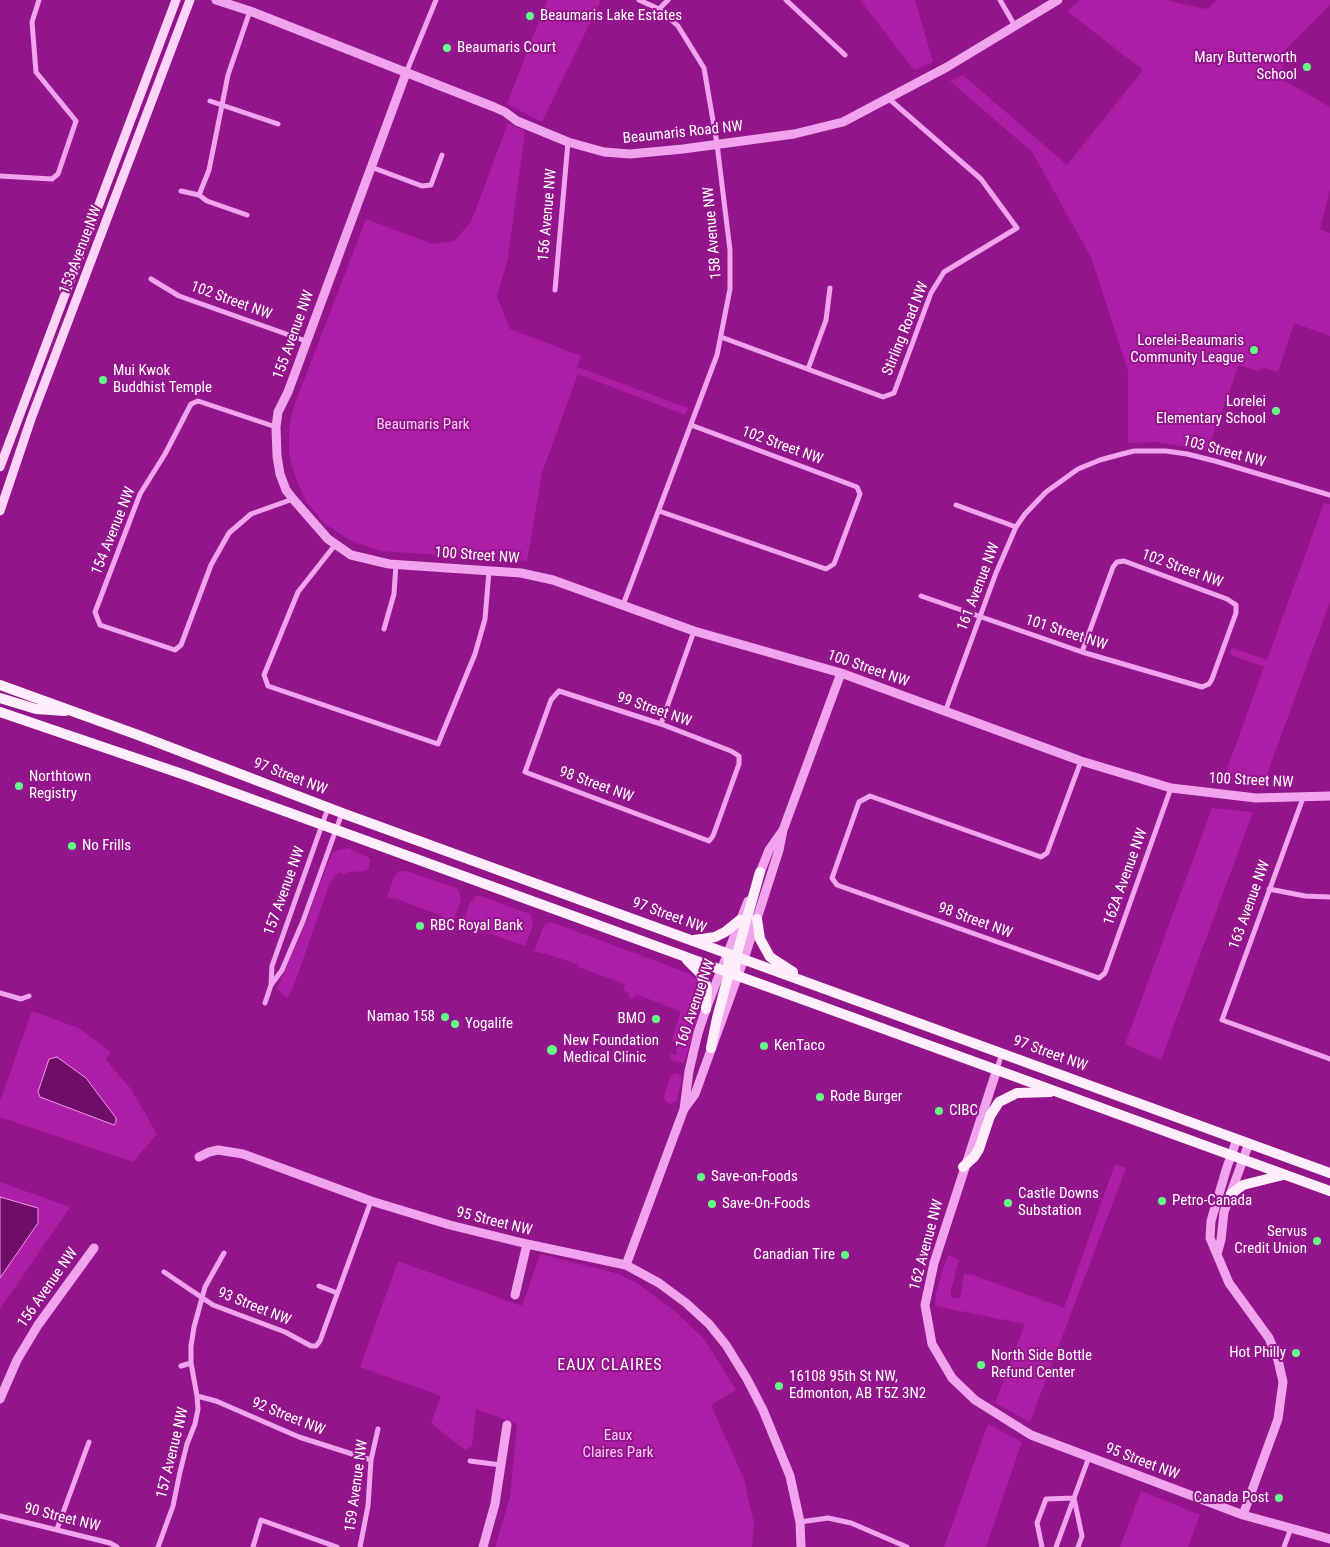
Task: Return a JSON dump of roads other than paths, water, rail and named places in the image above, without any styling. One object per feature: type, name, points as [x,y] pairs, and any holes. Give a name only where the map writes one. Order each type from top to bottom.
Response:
[{"type":"main road","name":"153 Avenue NW","points":[[0,467],[176,0]]},
{"type":"main road","name":"153 Avenue NW","points":[[0,511],[31,419],[190,0]]},
{"type":"main road","name":"97 Street NW","points":[[0,684],[328,808],[1330,1173]]},
{"type":"main road","points":[[0,698],[36,709],[73,712]]},
{"type":"main road","points":[[0,712],[188,776],[1330,1191]]},
{"type":"main road","points":[[729,973],[735,972],[736,956],[760,872]]},
{"type":"main road","points":[[757,919],[760,939],[770,957],[818,986]]},
{"type":"main road","points":[[691,940],[714,938],[726,932],[740,920]]},
{"type":"main road","points":[[685,957],[700,973],[708,989],[706,1008]]},
{"type":"main road","points":[[711,1048],[729,973]]},
{"type":"main road","points":[[964,1168],[979,1148],[990,1116],[999,1102],[1017,1093],[1057,1092]]},
{"type":"main road","points":[[1231,1194],[1243,1185],[1284,1175]]},
{"type":"street","points":[[0,176],[52,179],[58,174],[76,121],[36,72],[32,22],[39,0]]},
{"type":"street","name":"Beaumaris Road NW","points":[[216,0],[250,11],[406,74],[494,107],[517,121],[568,142],[604,152],[630,154],[794,134],[843,122],[947,67],[1058,0]]},
{"type":"street","name":"155 Avenue NW","points":[[292,499],[286,490],[280,474],[277,456],[276,427],[278,412],[288,392],[406,74],[436,0]]},
{"type":"street","name":"158 Avenue NW","points":[[624,605],[717,355],[730,288],[730,250],[717,144],[704,68],[678,26],[659,9],[639,0]]},
{"type":"street","points":[[659,9],[668,0]]},
{"type":"street","points":[[786,0],[846,56]]},
{"type":"street","points":[[1000,0],[1015,27]]},
{"type":"street","points":[[199,196],[209,170],[228,74],[250,11]]},
{"type":"street","name":"Stirling Road NW","points":[[721,337],[883,397],[894,393],[931,293],[944,272],[1017,228],[982,179],[887,98]]},
{"type":"street","points":[[210,101],[278,124]]},
{"type":"street","name":"156 Avenue NW","points":[[555,290],[568,142]]},
{"type":"street","points":[[371,167],[422,186],[431,185],[442,155]]},
{"type":"street","points":[[180,191],[199,196],[207,201],[247,215]]},
{"type":"street","name":"102 Street NW","points":[[151,279],[179,296],[306,341]]},
{"type":"street","points":[[808,369],[826,320],[830,288]]},
{"type":"street","name":"154 Avenue NW","points":[[276,427],[198,401],[190,404],[165,454],[140,494],[95,612],[100,625],[175,650],[181,645],[211,565],[229,533],[251,514],[292,499]]},
{"type":"street","name":"102 Street NW","points":[[659,511],[826,569],[834,564],[860,494],[857,487],[691,425]]},
{"type":"street","name":"103 Street NW","points":[[1056,483],[1087,465],[1110,457],[1134,451],[1166,451],[1215,461],[1330,495]]},
{"type":"street","name":"161 Avenue NW","points":[[946,712],[1003,556],[1016,527],[1036,501],[1056,483]]},
{"type":"street","name":"100 Street NW","points":[[292,499],[319,531],[335,545],[351,555],[396,564],[522,573],[553,580],[694,631],[841,673],[1081,761],[1171,788],[1256,798],[1330,796]]},
{"type":"street","points":[[956,505],[1016,527]]},
{"type":"street","points":[[335,545],[298,592],[264,675],[268,686],[438,744],[475,654],[485,619],[489,571]]},
{"type":"street","name":"102 Street NW","points":[[1082,652],[1113,567],[1117,562],[1124,561],[1228,599],[1236,605],[1236,613],[1224,647],[1212,678],[1206,687]]},
{"type":"street","points":[[384,629],[394,594],[396,564]]},
{"type":"street","name":"101 Street NW","points":[[921,596],[1082,652],[1198,687],[1206,687]]},
{"type":"street","points":[[661,724],[694,631]]},
{"type":"street","name":"160 Avenue NW","points":[[626,1265],[684,1109],[689,1070],[706,1008],[729,973],[736,956],[757,919],[779,850],[783,830],[841,673]]},
{"type":"street","name":"99 Street NW","points":[[525,772],[552,700],[559,691],[661,724],[734,752],[739,756],[738,764],[713,836]]},
{"type":"street","name":"98 Street NW","points":[[1081,761],[1047,853],[1041,857],[870,796],[859,802],[832,878],[837,885],[1099,978],[1105,973]]},
{"type":"street","name":"98 Street NW","points":[[525,772],[709,841],[713,836]]},
{"type":"street","name":"162A Avenue NW","points":[[1105,973],[1171,788]]},
{"type":"street","name":"163 Avenue NW","points":[[1303,798],[1222,1020],[1330,1060]]},
{"type":"street","name":"157 Avenue NW","points":[[265,1003],[271,985],[272,966],[328,808]]},
{"type":"street","name":"157 Avenue NW","points":[[271,985],[282,970],[342,813]]},
{"type":"street","name":"160 Avenue NW","points":[[736,956],[740,920],[769,850],[783,830]]},
{"type":"street","points":[[1269,889],[1304,896],[1330,897]]},
{"type":"street","points":[[0,993],[20,999],[29,996]]},
{"type":"street","name":"160 Avenue NW","points":[[684,1109],[695,1094],[711,1048]]},
{"type":"street","name":"162 Avenue NW","points":[[1002,1053],[934,1263],[926,1305],[932,1344],[952,1378],[975,1400],[1032,1435]]},
{"type":"street","points":[[1237,1139],[1211,1222],[1210,1238],[1233,1289],[1257,1319],[1269,1338],[1278,1360],[1283,1382],[1278,1419],[1243,1515]]},
{"type":"street","points":[[1217,1254],[1221,1240],[1224,1212],[1249,1143]]},
{"type":"street","name":"95 Street NW","points":[[199,1157],[218,1150],[243,1154],[371,1201],[450,1225],[626,1265],[671,1290],[708,1324],[726,1345],[747,1379],[764,1410],[783,1460],[794,1491],[800,1522]]},
{"type":"street","points":[[318,1286],[337,1293],[371,1201]]},
{"type":"street","points":[[515,1295],[527,1244]]},
{"type":"street","name":"156 Avenue NW","points":[[0,1399],[17,1360],[38,1325],[94,1248]]},
{"type":"street","name":"157 Avenue NW","points":[[158,1547],[172,1506],[187,1444],[195,1424],[198,1409],[191,1362],[191,1346],[200,1298],[224,1253]]},
{"type":"street","name":"93 Street NW","points":[[164,1272],[213,1305],[286,1332],[311,1346],[316,1346],[320,1341],[337,1293]]},
{"type":"street","points":[[181,1366],[191,1362]]},
{"type":"street","name":"92 Street NW","points":[[197,1396],[216,1401],[299,1437],[371,1460]]},
{"type":"street","points":[[483,1547],[495,1504],[507,1425]]},
{"type":"street","name":"159 Avenue NW","points":[[360,1547],[368,1506],[371,1460],[378,1429]]},
{"type":"street","name":"95 Street NW","points":[[1032,1435],[1243,1515],[1330,1538]]},
{"type":"street","points":[[57,1529],[89,1442]]},
{"type":"street","points":[[1056,1547],[1089,1457]]},
{"type":"street","points":[[470,1461],[502,1465]]},
{"type":"street","points":[[1042,1547],[1037,1523],[1046,1499],[1074,1498]]},
{"type":"street","points":[[1074,1498],[1082,1536],[1078,1547]]},
{"type":"street","name":"90 Street NW","points":[[0,1516],[110,1543],[117,1547]]},
{"type":"street","points":[[801,1547],[800,1522],[828,1518],[851,1522],[907,1547]]},
{"type":"street","points":[[253,1547],[261,1520],[337,1547]]},
{"type":"street","points":[[1284,1547],[1291,1528]]},
{"type":"place","name":"Beaumaris Lake Estates","points":[[530,16]]},
{"type":"place","name":"Beaumaris Court","points":[[447,48]]},
{"type":"place","name":"Mary Butterworth School","points":[[1307,67]]},
{"type":"place","name":"Lorelei-Beaumaris Community League","points":[[1254,350]]},
{"type":"place","name":"Mui Kwok Buddhist Temple","points":[[103,380]]},
{"type":"place","name":"Lorelei Elementary School","points":[[1276,411]]},
{"type":"place","name":"Northtown Registry","points":[[19,786]]},
{"type":"place","name":"No Frills","points":[[72,846]]},
{"type":"place","name":"RBC Royal Bank","points":[[420,926]]},
{"type":"place","name":"Namao 158","points":[[445,1017]]},
{"type":"place","name":"BMO","points":[[656,1019]]},
{"type":"place","name":"Yogalife","points":[[455,1024]]},
{"type":"place","name":"KenTaco","points":[[764,1046]]},
{"type":"place","name":"New Foundation Medical Clinic","points":[[552,1050]]},
{"type":"place","name":"Rode Burger","points":[[820,1097]]},
{"type":"place","name":"CIBC","points":[[939,1111]]},
{"type":"place","name":"Save-on-Foods","points":[[701,1177]]},
{"type":"place","name":"Petro-Canada","points":[[1162,1201]]},
{"type":"place","name":"Castle Downs Substation","points":[[1008,1203]]},
{"type":"place","name":"Save-On-Foods","points":[[712,1204]]},
{"type":"place","name":"Servus Credit Union","points":[[1317,1241]]},
{"type":"place","name":"Canadian Tire","points":[[845,1255]]},
{"type":"place","name":"Hot Philly","points":[[1296,1353]]},
{"type":"place","name":"North Side Bottle Refund Center","points":[[981,1365]]},
{"type":"place","name":"16108 95th St NW, Edmonton, AB T5Z 3N2","points":[[779,1386]]},
{"type":"place","name":"Canada Post","points":[[1279,1498]]},
{"type":"district","name":"EAUX CLAIRES","points":[[610,1366]]},
{"type":"park label","name":"Beaumaris Park","points":[[423,425]]},
{"type":"park label","name":"Eaux Claires Park","points":[[618,1444]]}]
